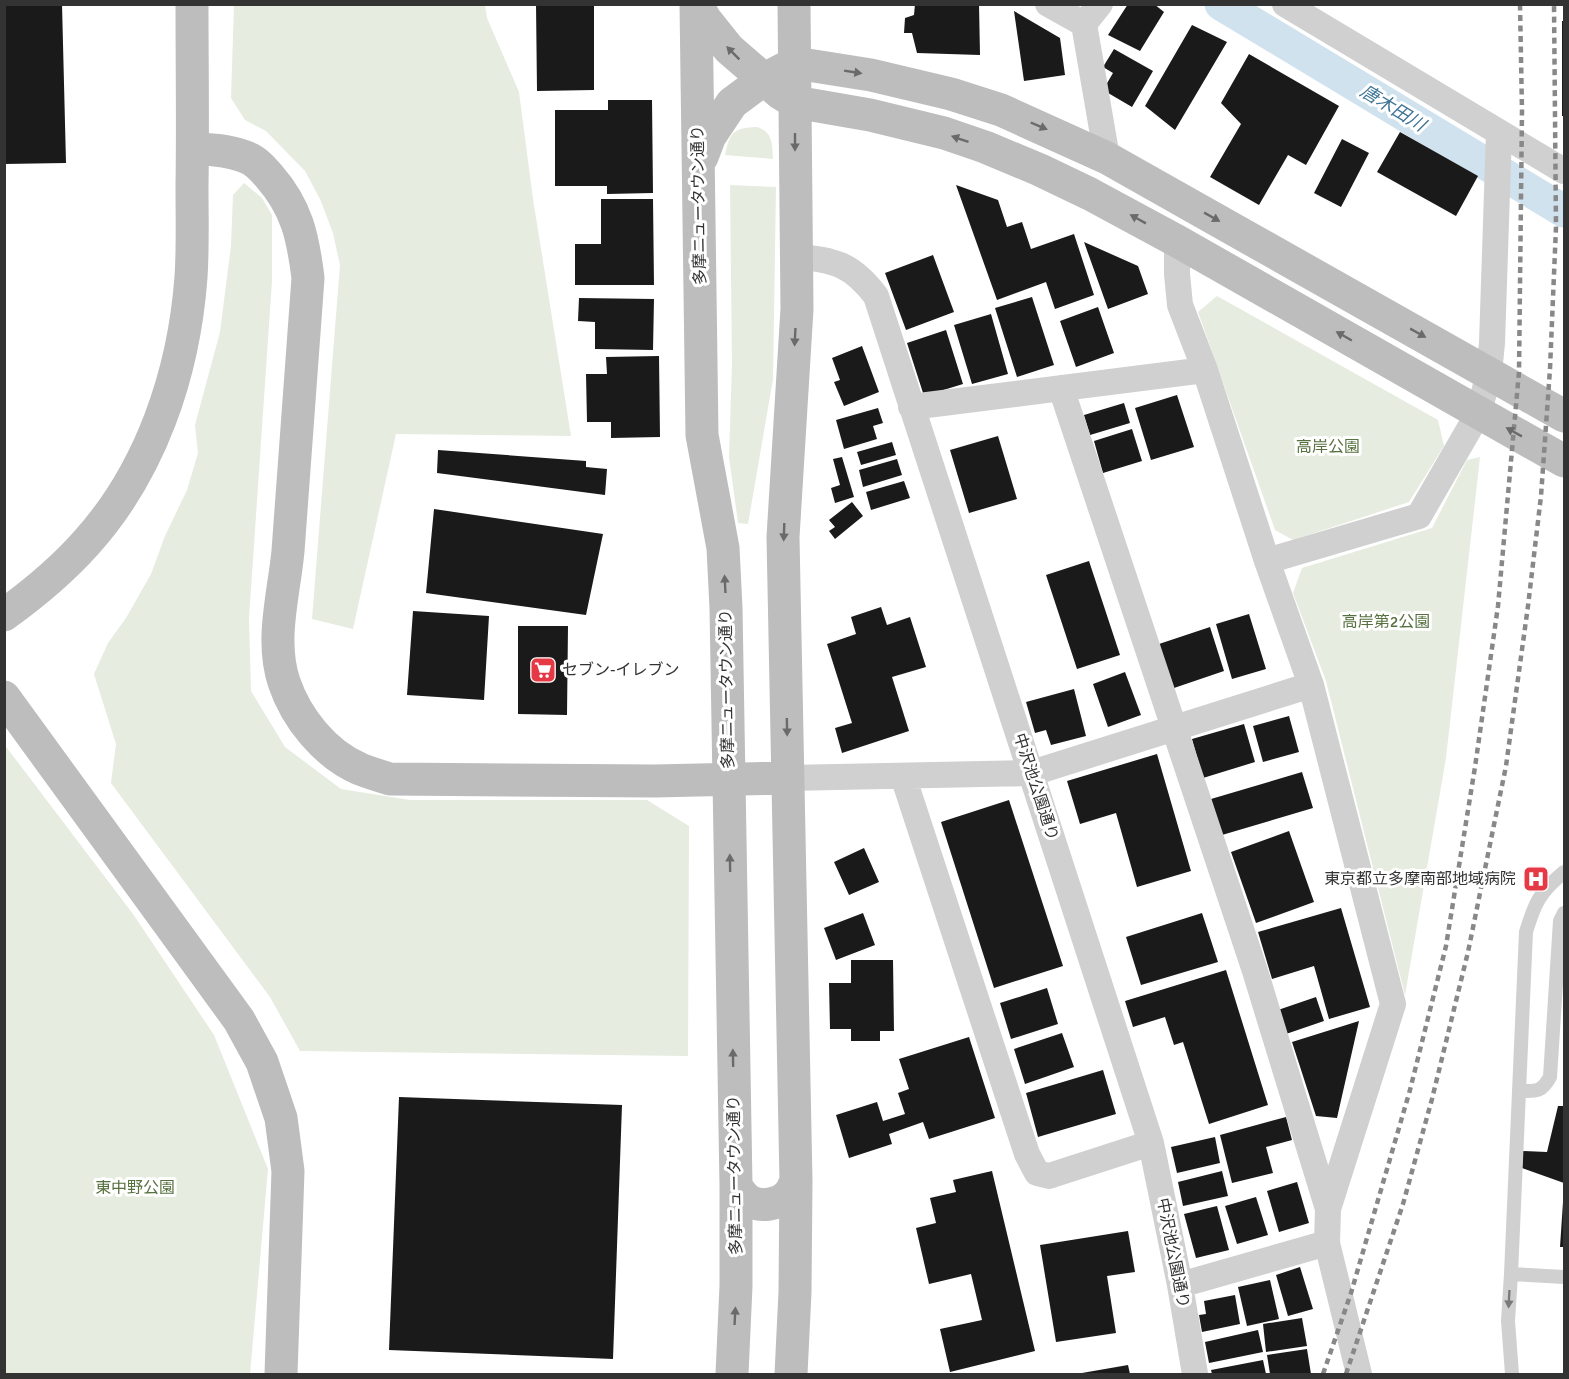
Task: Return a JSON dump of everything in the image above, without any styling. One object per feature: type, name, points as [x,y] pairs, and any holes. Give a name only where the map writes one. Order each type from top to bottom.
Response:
[{"type":"main road","points":[[4,615],[30,596],[86,544],[113,508],[139,466],[159,423],[172,384],[183,338],[191,277],[192,4]]},
{"type":"main road","points":[[697,4],[705,19],[729,49],[763,80],[795,102],[870,115],[944,133],[985,147],[1090,194],[1564,461]]},
{"type":"main road","name":"多摩ニュータウン通り","points":[[697,4],[702,435],[723,548],[729,780],[736,1286],[732,1374]]},
{"type":"main road","points":[[791,1374],[795,1293],[796,1181],[783,537],[797,309],[794,4]]},
{"type":"main road","points":[[699,167],[710,136],[732,103],[763,80],[795,63],[872,75],[951,94],[1001,110],[1107,158],[1564,416]]},
{"type":"main road","points":[[193,148],[234,153],[250,159],[264,170],[280,189],[294,212],[304,244],[308,278],[278,661],[284,684],[297,711],[314,735],[335,753],[358,768],[390,779],[729,780],[788,778]]},
{"type":"main road","points":[[4,697],[240,1020],[261,1062],[280,1118],[288,1171],[281,1374]]},
{"type":"main road","points":[[735,1185],[750,1203],[764,1205],[779,1202],[789,1195],[796,1181]]},
{"type":"street","points":[[1048,4],[1084,24]]},
{"type":"street","points":[[1100,4],[1084,24],[1107,158]]},
{"type":"street","points":[[1285,4],[1499,140],[1564,171]]},
{"type":"street","points":[[1267,561],[1419,516],[1479,412],[1489,373],[1499,140]]},
{"type":"street","points":[[1177,241],[1180,305],[1205,370],[1267,561],[1311,686],[1393,1004],[1328,1209],[1327,1243],[1359,1374]]},
{"type":"street","name":"中沢池公園通り","points":[[796,256],[826,260],[844,266],[862,278],[876,296],[1151,1143],[1180,1285],[1195,1374]]},
{"type":"street","points":[[911,407],[1205,370]]},
{"type":"street","points":[[1061,388],[1255,971],[1328,1209]]},
{"type":"street","points":[[788,778],[1032,773],[1311,686]]},
{"type":"street","points":[[903,776],[1027,1154],[1037,1173],[1048,1176],[1151,1143]]},
{"type":"street","points":[[1180,1285],[1327,1243]]},
{"type":"lane","points":[[1512,1374],[1508,1321],[1526,932],[1534,905],[1548,886],[1564,872]]},
{"type":"lane","points":[[1519,1091],[1536,1091],[1545,1086],[1551,1077],[1560,921],[1564,913]]},
{"type":"lane","points":[[1511,1274],[1564,1277]]},
{"type":"green space","points":[[234,4],[485,5],[487,18],[519,92],[533,199],[571,436],[396,434],[353,629],[312,619],[340,265],[333,233],[320,199],[305,171],[266,131],[245,120],[231,98]]},
{"type":"green space","points":[[757,127],[769,135],[773,159],[725,155],[734,133],[738,130]]},
{"type":"green space","points":[[244,183],[262,198],[272,215],[272,281],[249,618],[251,691],[285,747],[341,789],[410,800],[647,800],[689,826],[688,1056],[300,1051],[270,997],[111,783],[116,744],[94,674],[108,643],[126,618],[151,574],[165,536],[187,490],[198,453],[195,425],[220,332],[231,246],[233,195]]},
{"type":"green space","points":[[730,185],[776,187],[773,379],[748,524],[738,523],[729,457],[732,364]]},
{"type":"green space","name":"高岸公園","points":[[1217,296],[1438,420],[1444,446],[1409,502],[1293,540],[1275,530],[1198,312]]},
{"type":"green space","name":"高岸第2公園","points":[[1480,457],[1446,758],[1405,995],[1326,681],[1293,593],[1302,568],[1432,528],[1467,460]]},
{"type":"green space","name":"東中野公園","points":[[4,744],[133,914],[214,1035],[268,1169],[250,1374],[5,1374]]},
{"type":"building","points":[[4,4],[62,4],[66,163],[4,164]]},
{"type":"building","points":[[536,4],[594,4],[594,90],[537,91]]},
{"type":"building","points":[[915,4],[979,4],[980,55],[917,53],[912,33],[904,33],[905,18],[914,15]]},
{"type":"building","points":[[1128,4],[1154,4],[1164,12],[1140,51],[1108,35]]},
{"type":"building","points":[[1014,11],[1060,38],[1065,75],[1024,81]]},
{"type":"building","points":[[1562,21],[1564,21],[1564,116],[1562,116]]},
{"type":"building","points":[[1192,25],[1227,42],[1175,130],[1145,106]]},
{"type":"building","points":[[1114,49],[1153,71],[1132,107],[1103,90],[1113,73],[1103,67]]},
{"type":"building","points":[[1249,54],[1339,106],[1306,165],[1288,155],[1259,205],[1210,177],[1241,124],[1221,103]]},
{"type":"building","points":[[608,100],[652,100],[653,193],[607,194],[607,186],[555,186],[555,110],[608,110]]},
{"type":"building","points":[[1400,132],[1478,176],[1456,216],[1377,172]]},
{"type":"building","points":[[1342,139],[1369,153],[1341,207],[1314,193]]},
{"type":"building","points":[[956,185],[998,200],[1007,227],[1022,222],[1031,249],[1074,234],[1094,295],[1055,309],[1046,282],[997,300]]},
{"type":"building","points":[[601,199],[653,199],[654,285],[575,285],[575,244],[601,244]]},
{"type":"building","points":[[1084,242],[1138,266],[1148,294],[1108,309]]},
{"type":"building","points":[[933,255],[954,312],[906,330],[885,273]]},
{"type":"building","points":[[1032,297],[1054,365],[1017,377],[995,308]]},
{"type":"building","points":[[579,298],[654,299],[653,350],[595,349],[595,322],[578,321]]},
{"type":"building","points":[[1098,307],[1114,353],[1076,367],[1060,321]]},
{"type":"building","points":[[991,314],[1008,374],[972,384],[954,325]]},
{"type":"building","points":[[946,330],[963,384],[924,396],[907,343]]},
{"type":"building","points":[[862,346],[879,392],[844,406],[834,382],[840,380],[832,358]]},
{"type":"building","points":[[659,356],[660,437],[611,438],[611,422],[587,422],[586,374],[607,374],[606,357]]},
{"type":"building","points":[[1177,395],[1194,447],[1151,460],[1135,408]]},
{"type":"building","points":[[1124,403],[1130,423],[1090,435],[1084,415]]},
{"type":"building","points":[[878,408],[883,423],[873,426],[877,439],[844,449],[836,420]]},
{"type":"building","points":[[1132,429],[1142,461],[1103,473],[1094,441]]},
{"type":"building","points":[[998,436],[1017,499],[969,513],[950,450]]},
{"type":"building","points":[[892,442],[896,455],[861,465],[857,452]]},
{"type":"building","points":[[438,450],[586,461],[586,467],[607,469],[605,495],[437,473]]},
{"type":"building","points":[[842,457],[854,497],[835,503],[831,488],[840,485],[833,459]]},
{"type":"building","points":[[897,459],[902,475],[863,487],[859,470]]},
{"type":"building","points":[[904,481],[910,498],[871,510],[866,492]]},
{"type":"building","points":[[852,502],[863,516],[835,539],[829,531],[835,527],[829,520]]},
{"type":"building","points":[[434,509],[603,534],[586,615],[426,593]]},
{"type":"building","points":[[1089,561],[1120,655],[1077,669],[1046,575]]},
{"type":"building","points":[[881,607],[887,625],[910,617],[926,667],[892,677],[909,731],[842,753],[835,728],[852,723],[827,644],[856,634],[851,617]]},
{"type":"building","points":[[413,611],[489,616],[484,700],[407,695]]},
{"type":"building","points":[[1249,614],[1266,669],[1232,679],[1216,624]]},
{"type":"building","name":"セブン-イレブン","points":[[518,626],[568,626],[567,715],[518,714]]},
{"type":"building","points":[[1210,627],[1224,671],[1174,688],[1159,644]]},
{"type":"building","points":[[1125,672],[1141,715],[1108,727],[1093,684]]},
{"type":"building","points":[[1074,689],[1086,736],[1051,745],[1046,730],[1035,733],[1026,702]]},
{"type":"building","points":[[1289,716],[1299,752],[1263,762],[1253,726]]},
{"type":"building","points":[[1244,724],[1255,762],[1203,778],[1192,739]]},
{"type":"building","points":[[1157,754],[1191,871],[1137,887],[1116,813],[1080,824],[1067,781]]},
{"type":"building","points":[[1302,772],[1313,808],[1222,835],[1211,799]]},
{"type":"building","points":[[1009,800],[1063,966],[994,988],[941,822]]},
{"type":"building","points":[[1289,831],[1314,902],[1256,923],[1231,852]]},
{"type":"building","points":[[864,848],[879,882],[849,895],[834,862]]},
{"type":"building","points":[[1341,908],[1370,1007],[1329,1019],[1314,966],[1272,979],[1258,932]]},
{"type":"building","points":[[863,913],[875,945],[836,960],[824,928]]},
{"type":"building","points":[[1202,913],[1218,962],[1141,985],[1126,937]]},
{"type":"building","points":[[851,960],[893,960],[894,1031],[880,1031],[880,1041],[851,1041],[851,1029],[830,1029],[829,983],[851,983]]},
{"type":"building","points":[[1226,970],[1268,1105],[1209,1124],[1183,1042],[1174,1045],[1165,1017],[1133,1027],[1125,1001]]},
{"type":"building","points":[[1047,988],[1058,1024],[1011,1039],[1000,1003]]},
{"type":"building","points":[[1316,997],[1324,1021],[1286,1034],[1278,1010]]},
{"type":"building","points":[[1359,1021],[1337,1118],[1316,1116],[1292,1042]]},
{"type":"building","points":[[1062,1033],[1074,1067],[1025,1084],[1014,1049]]},
{"type":"building","points":[[969,1037],[995,1118],[929,1139],[923,1122],[889,1134],[892,1144],[849,1158],[836,1115],[877,1102],[883,1121],[905,1114],[898,1093],[909,1089],[899,1059]]},
{"type":"building","points":[[1103,1070],[1116,1114],[1038,1137],[1026,1093]]},
{"type":"building","points":[[399,1097],[622,1105],[613,1359],[389,1350]]},
{"type":"building","points":[[1558,1106],[1564,1106],[1564,1183],[1522,1168],[1523,1151],[1547,1152]]},
{"type":"building","points":[[1286,1117],[1292,1140],[1266,1147],[1273,1173],[1232,1183],[1220,1135]]},
{"type":"building","points":[[1215,1137],[1220,1163],[1177,1173],[1171,1147]]},
{"type":"building","points":[[992,1171],[1035,1351],[950,1372],[940,1329],[982,1320],[971,1274],[929,1284],[916,1228],[936,1223],[930,1198],[956,1192],[953,1180]]},
{"type":"building","points":[[1222,1171],[1228,1196],[1183,1206],[1178,1182]]},
{"type":"building","points":[[1297,1182],[1309,1223],[1279,1232],[1267,1191]]},
{"type":"building","points":[[1256,1197],[1268,1235],[1237,1244],[1225,1206]]},
{"type":"building","points":[[1563,1202],[1564,1247],[1560,1247]]},
{"type":"building","points":[[1217,1206],[1229,1250],[1196,1258],[1184,1214]]},
{"type":"building","points":[[1128,1231],[1135,1272],[1107,1276],[1116,1333],[1056,1342],[1040,1245]]},
{"type":"building","points":[[1300,1267],[1313,1309],[1288,1316],[1276,1275]]},
{"type":"building","points":[[1270,1280],[1279,1319],[1247,1326],[1238,1287]]},
{"type":"building","points":[[1235,1295],[1240,1324],[1202,1332],[1199,1315],[1206,1314],[1204,1301]]},
{"type":"building","points":[[1302,1318],[1307,1346],[1266,1352],[1263,1324]]},
{"type":"building","points":[[1258,1330],[1263,1352],[1209,1363],[1205,1342]]},
{"type":"building","points":[[1307,1349],[1311,1374],[1270,1374],[1267,1355]]},
{"type":"building","points":[[1263,1360],[1266,1374],[1212,1374],[1211,1370]]},
{"type":"building","points":[[1128,1365],[1130,1374],[1082,1374],[1082,1373]]},
{"type":"waterway","name":"唐木田川","points":[[1221,4],[1564,211]]},
{"type":"railway","points":[[1323,1374],[1351,1293],[1410,1090],[1446,946],[1475,767],[1498,606],[1519,372],[1522,111],[1520,4]]},
{"type":"railway","points":[[1346,1374],[1403,1204],[1432,1099],[1468,952],[1506,766],[1541,496],[1550,369],[1556,227],[1554,4]]},
{"type":"place","name":"セブン-イレブン","points":[[543,670]]},
{"type":"place","name":"東京都立多摩南部地域病院","points":[[1536,879]]}]
